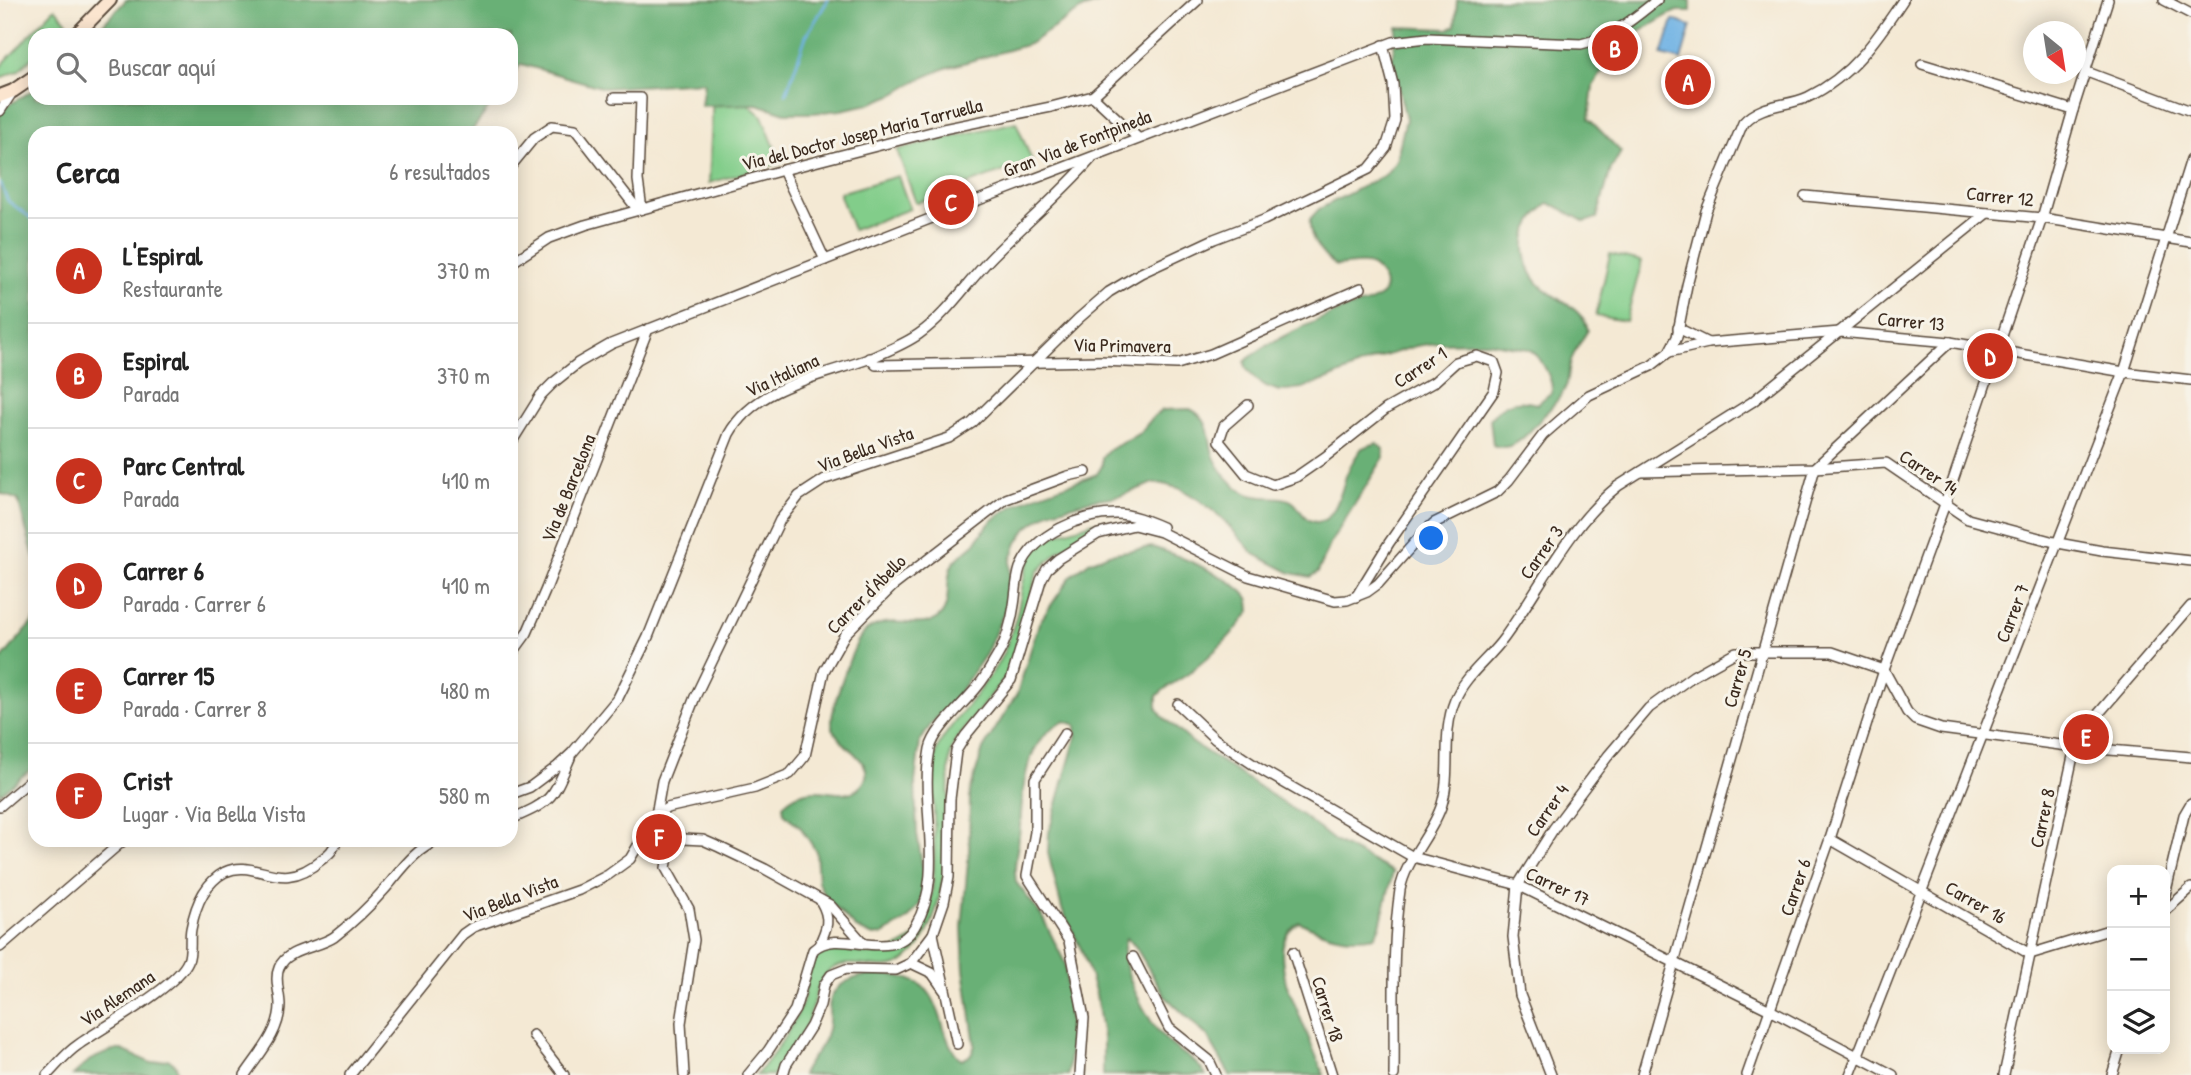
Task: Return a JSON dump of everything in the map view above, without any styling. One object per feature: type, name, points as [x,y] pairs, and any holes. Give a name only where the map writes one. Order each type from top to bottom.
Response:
[{"type":"main road","points":[[83,28],[110,0]]},
{"type":"main road","points":[[6,94],[28,80]]},
{"type":"street","name":"Via del Doctor Josep Maria Tarruella","points":[[518,258],[549,238],[585,225],[943,129],[1093,96],[1198,0]]},
{"type":"street","name":"Gran Via de Fontpineda","points":[[518,432],[541,395],[564,373],[594,353],[648,329],[1383,45],[1427,38],[1581,44],[1617,31],[1657,0]]},
{"type":"street","points":[[1669,352],[1678,328],[1706,211],[1743,123],[1765,108],[1807,97],[1843,76],[1868,51],[1903,0]]},
{"type":"street","name":"Carrer 6","points":[[1747,1075],[1830,839],[1884,670],[1998,350],[2042,218],[2108,0]]},
{"type":"street","points":[[2164,0],[2191,14]]},
{"type":"street","name":"Via Bella Vista","points":[[350,1075],[463,934],[473,927],[589,886],[630,859],[656,815],[662,781],[695,697],[780,520],[799,496],[825,479],[949,438],[972,423],[1109,292],[1141,273],[1214,239],[1264,220],[1369,169],[1386,148],[1395,120],[1393,83],[1383,45]]},
{"type":"street","points":[[1922,64],[2073,110]]},
{"type":"street","points":[[2087,72],[2191,111]]},
{"type":"street","points":[[0,111],[6,94]]},
{"type":"street","points":[[1093,96],[1138,138]]},
{"type":"street","points":[[614,98],[641,99],[638,180],[640,210]]},
{"type":"street","points":[[518,157],[534,138],[552,126],[575,129],[640,210]]},
{"type":"street","name":"Via Italiana","points":[[572,753],[618,698],[633,668],[737,420],[761,400],[869,358],[917,336],[1094,155]]},
{"type":"street","name":"Carrer 7","points":[[1850,1075],[2124,372],[2191,159]]},
{"type":"street","points":[[783,170],[825,260]]},
{"type":"street","name":"Carrer 12","points":[[1805,196],[2042,218],[2191,242]]},
{"type":"street","name":"Carrer 3","points":[[1394,1075],[1394,932],[1401,885],[1441,807],[1446,785],[1447,735],[1455,699],[1472,674],[1503,640],[1554,562],[1600,500],[1752,402],[1987,213]]},
{"type":"street","name":"Via Primavera","points":[[869,358],[876,365],[1100,361],[1177,364],[1211,355],[1361,288]]},
{"type":"street","name":"Carrer 13","points":[[1678,328],[1709,342]]},
{"type":"street","name":"Via de Barcelona","points":[[518,645],[527,634],[546,589],[648,329]]},
{"type":"street","name":"Carrer 13","points":[[1356,597],[1378,584],[1434,523],[1497,492],[1543,435],[1572,408],[1589,395],[1651,366],[1669,352],[1709,342],[1840,332],[1950,342],[2124,372],[2191,380]]},
{"type":"street","points":[[1815,468],[1950,342]]},
{"type":"street","name":"Carrer 1","points":[[1248,405],[1224,426],[1219,441],[1246,474],[1273,485],[1296,477],[1385,409],[1434,382],[1456,362],[1477,356],[1494,362],[1498,373],[1494,391],[1389,543],[1356,597]]},
{"type":"street","name":"Carrer 14","points":[[1640,472],[1815,468],[1886,463],[1968,519],[2058,543],[2191,562]]},
{"type":"street","name":"Carrer 5","points":[[1642,1075],[1815,468]]},
{"type":"street","name":"Carrer d'Abello","points":[[656,815],[667,808],[755,788],[790,774],[805,756],[824,671],[845,634],[892,587],[1006,499],[1086,472]]},
{"type":"street","points":[[819,945],[842,941],[886,946],[901,940],[913,930],[922,915],[931,857],[928,801],[930,747],[948,719],[979,685],[1000,652],[1014,609],[1019,571],[1027,554],[1041,540],[1060,529],[1096,516],[1118,514],[1149,521],[1170,531],[1186,544]]},
{"type":"street","points":[[783,1075],[786,1065],[811,1027],[824,985],[831,975],[846,969],[895,970],[911,963],[933,934],[949,877],[950,799],[956,751],[1010,680],[1032,618],[1037,591],[1047,569],[1058,559],[1098,534],[1122,526],[1146,527],[1248,576],[1335,601],[1356,597]]},
{"type":"street","name":"Carrer 8","points":[[2004,1075],[2075,747],[2081,734],[2191,606]]},
{"type":"street","name":"Carrer 4","points":[[1551,1075],[1520,995],[1513,937],[1518,885],[1554,828],[1608,756],[1649,708],[1693,676],[1736,652],[1832,652],[1884,670]]},
{"type":"street","points":[[1884,670],[1914,720],[1941,729],[2075,747],[2191,757]]},
{"type":"street","name":"Carrer 17","points":[[1178,704],[1215,739],[1260,769],[1413,857],[1518,885],[1770,1010],[1893,1075]]},
{"type":"street","points":[[1065,733],[1035,779],[1035,832],[1027,876],[1069,942],[1084,1018],[1080,1075]]},
{"type":"street","points":[[518,791],[543,779],[572,753]]},
{"type":"street","points":[[518,816],[532,810],[554,794],[572,753]]},
{"type":"street","points":[[0,806],[28,782]]},
{"type":"street","points":[[2170,874],[2184,815],[2191,803]]},
{"type":"street","points":[[656,815],[683,839],[703,840],[719,847],[830,905],[864,944]]},
{"type":"street","points":[[683,839],[668,856],[666,868],[689,909],[694,940],[681,1023],[684,1075]]},
{"type":"street","name":"Carrer 16","points":[[1830,839],[2030,954]]},
{"type":"street","points":[[640,844],[668,856]]},
{"type":"street","points":[[0,947],[116,847]]},
{"type":"street","name":"Via Alemana","points":[[47,1075],[74,1047],[174,980],[188,961],[191,928],[202,892],[223,873],[239,867],[271,876],[294,876],[315,865],[335,847]]},
{"type":"street","points":[[245,1075],[268,1042],[279,1018],[277,975],[281,964],[291,955],[323,944],[342,931],[424,847]]},
{"type":"street","points":[[2170,907],[2191,888]]},
{"type":"street","points":[[748,1075],[768,1051],[795,1010],[811,956],[828,925],[828,917],[821,902]]},
{"type":"street","points":[[2030,954],[2107,931]]},
{"type":"street","points":[[933,934],[957,1044]]},
{"type":"street","name":"Carrer 18","points":[[1293,952],[1332,1075]]},
{"type":"street","points":[[1133,957],[1169,1028],[1209,1060],[1216,1075]]},
{"type":"street","points":[[911,963],[932,973],[946,992]]},
{"type":"street","points":[[533,1035],[564,1075]]},
{"type":"street","points":[[2112,1075],[2118,1054]]},
{"type":"green space","points":[[126,0],[1107,0],[1082,9],[1029,44],[946,68],[869,104],[813,113],[785,113],[757,104],[701,106],[704,82],[604,88],[521,64],[518,68],[518,28],[100,28]]},
{"type":"green space","points":[[1457,0],[1691,0],[1691,11],[1670,14],[1634,35],[1618,48],[1593,86],[1589,119],[1621,152],[1611,169],[1597,218],[1585,222],[1548,204],[1541,209],[1528,230],[1525,246],[1530,271],[1546,290],[1576,310],[1588,330],[1573,355],[1567,383],[1560,397],[1523,438],[1509,446],[1501,447],[1493,445],[1490,419],[1495,413],[1511,403],[1523,401],[1537,404],[1552,392],[1545,368],[1528,349],[1486,342],[1416,346],[1302,388],[1279,391],[1254,378],[1245,362],[1291,333],[1342,310],[1368,303],[1383,294],[1384,282],[1373,267],[1368,264],[1336,266],[1325,257],[1313,239],[1310,219],[1319,209],[1385,175],[1396,161],[1406,119],[1392,61],[1397,27],[1448,29],[1455,26]]},
{"type":"green space","points":[[55,8],[67,22],[61,28],[36,28]]},
{"type":"green space","points":[[28,37],[28,62],[18,71],[0,78],[0,67]]},
{"type":"green space","points":[[713,92],[737,95],[762,116],[781,163],[709,183]]},
{"type":"green space","points":[[28,93],[28,105],[491,105],[475,126],[28,126],[28,536],[18,500],[0,493],[0,108]]},
{"type":"green space","points":[[1016,122],[1032,161],[916,203],[897,150]]},
{"type":"green space","points":[[898,176],[910,209],[853,230],[839,193]]},
{"type":"green space","points":[[1610,254],[1642,261],[1626,321],[1596,316]]},
{"type":"green space","points":[[1190,409],[1202,418],[1215,460],[1237,487],[1253,496],[1290,500],[1309,520],[1317,522],[1330,515],[1335,507],[1348,472],[1362,448],[1377,443],[1383,449],[1384,457],[1331,542],[1318,572],[1310,577],[1291,573],[1254,554],[1222,518],[1199,500],[1181,489],[1163,484],[1154,483],[1120,496],[1091,500],[1049,512],[1027,528],[1017,543],[1010,562],[1009,601],[986,654],[920,742],[915,782],[917,834],[925,882],[920,904],[908,919],[882,935],[873,936],[856,928],[826,898],[818,882],[816,851],[801,828],[784,813],[783,805],[806,792],[848,793],[857,790],[864,782],[867,774],[865,766],[838,737],[832,721],[843,677],[861,636],[865,631],[884,623],[921,623],[940,616],[946,604],[952,565],[975,543],[991,522],[1028,499],[1097,474],[1102,466],[1102,457],[1107,451],[1140,433],[1154,416],[1163,410]]},
{"type":"green space","points":[[1094,522],[1103,522],[1103,526],[1060,550],[1037,572],[1018,644],[1006,676],[955,741],[950,754],[947,837],[939,899],[930,926],[917,948],[899,964],[882,967],[843,965],[827,973],[819,985],[807,1024],[792,1048],[773,1075],[756,1075],[794,1022],[802,1004],[812,965],[819,955],[831,949],[870,954],[882,952],[902,945],[918,933],[925,920],[933,882],[934,766],[938,746],[990,676],[1002,655],[1016,618],[1027,569],[1036,548],[1055,535]]},
{"type":"green space","points":[[1152,547],[1190,561],[1233,584],[1249,600],[1250,610],[1237,628],[1213,652],[1157,696],[1157,707],[1162,716],[1193,743],[1303,816],[1336,842],[1393,872],[1380,926],[1375,936],[1336,936],[1299,922],[1287,934],[1284,942],[1282,957],[1286,983],[1324,1075],[1230,1075],[1207,1036],[1165,996],[1135,946],[1126,938],[1126,963],[1143,1008],[1168,1042],[1206,1075],[1103,1075],[1103,1037],[1096,994],[1082,951],[1062,909],[1048,853],[1049,832],[1076,737],[1076,725],[1065,721],[1041,739],[1028,766],[1015,871],[1016,882],[1042,916],[1065,963],[1071,1042],[1068,1075],[802,1075],[826,1035],[830,1001],[834,992],[842,984],[867,975],[897,976],[922,986],[935,1002],[955,1053],[962,1060],[971,1055],[975,1045],[964,970],[962,927],[969,851],[970,792],[983,749],[1017,694],[1039,623],[1071,576],[1089,562],[1109,554]]},
{"type":"green space","points":[[28,627],[28,772],[0,794],[0,661]]},
{"type":"green space","points":[[113,1050],[122,1050],[151,1063],[168,1059],[176,1065],[178,1075],[73,1075],[90,1060]]},
{"type":"water","points":[[1673,20],[1691,26],[1681,60],[1662,55]]},
{"type":"waterway","points":[[786,94],[806,36],[828,0]]},
{"type":"waterway","points":[[0,183],[8,201],[28,216]]},
{"type":"place","name":"Espiral","points":[[1615,48]]},
{"type":"place","name":"L'Espiral","points":[[1688,82]]},
{"type":"place","name":"Parc Central","points":[[951,202]]},
{"type":"place","name":"Carrer 6","points":[[1990,356]]},
{"type":"place","name":"Carrer 15","points":[[2086,737]]},
{"type":"place","name":"Crist","points":[[659,837]]}]
